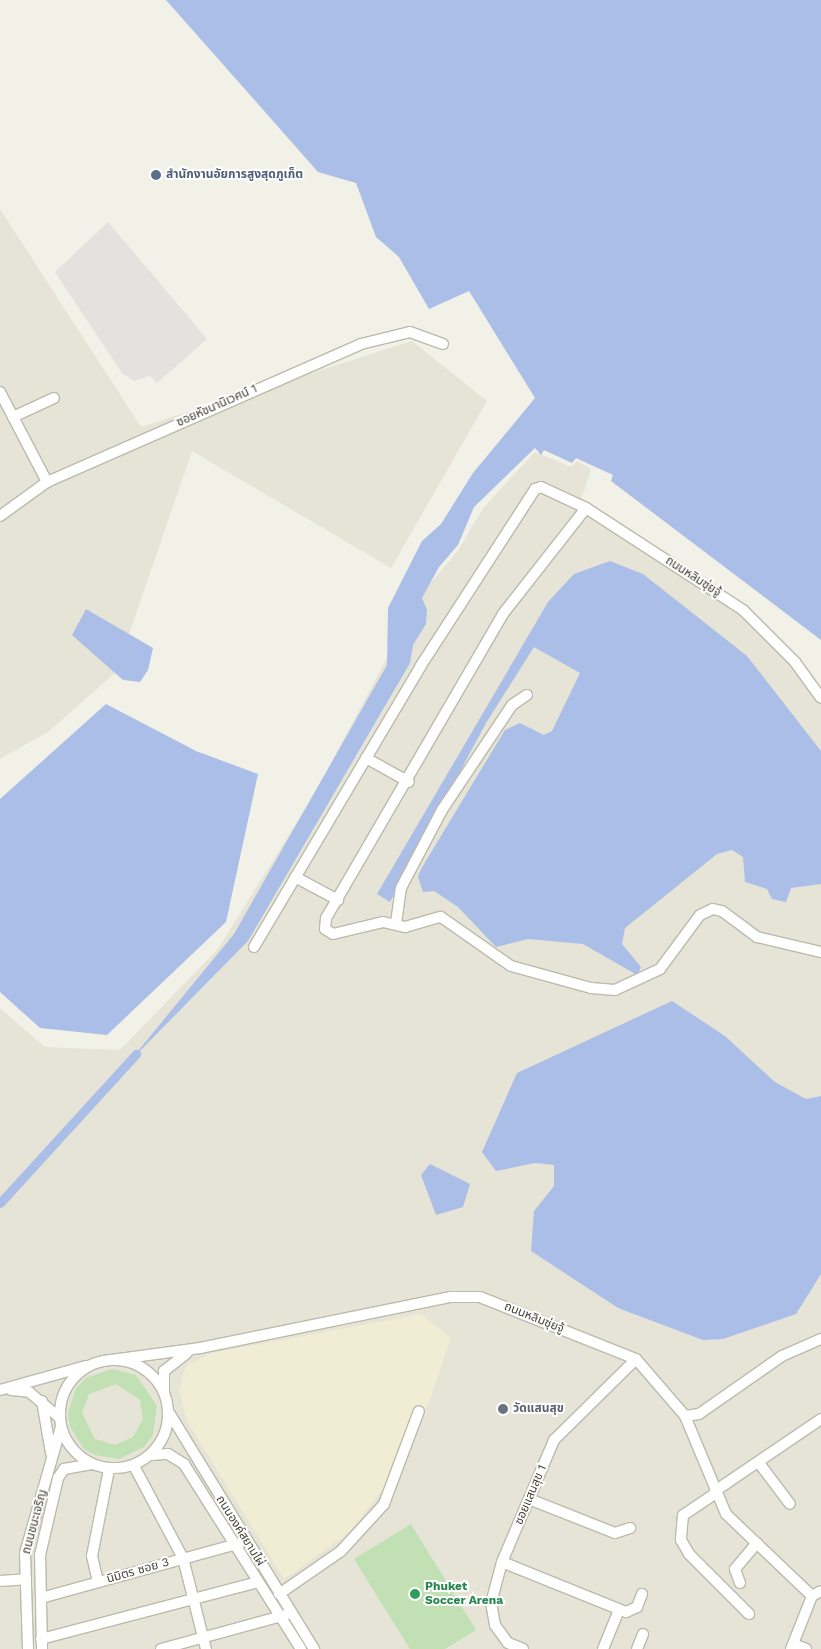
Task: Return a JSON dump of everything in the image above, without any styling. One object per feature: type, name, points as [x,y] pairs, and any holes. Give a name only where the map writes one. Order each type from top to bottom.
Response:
[{"type":"street","name":"ซอยหัชนานิเวศน์ 1","points":[[0,516],[47,482],[361,344],[410,332],[443,344]]},
{"type":"street","points":[[0,392],[47,482]]},
{"type":"street","points":[[13,417],[54,398]]},
{"type":"street","name":"ถนนหลิมซุ่ยจู้","points":[[366,758],[480,571],[529,496],[541,487],[586,508],[743,610],[795,662],[821,698]]},
{"type":"street","points":[[586,508],[503,614],[409,782],[326,918],[325,929],[333,934],[356,926],[396,923],[405,927],[441,917],[512,966],[591,988],[616,990],[660,969],[700,915],[713,909],[722,910],[757,937],[821,952]]},
{"type":"street","points":[[396,923],[401,888],[442,810],[502,718],[527,695]]},
{"type":"street","points":[[254,947],[366,758],[409,782]]},
{"type":"street","points":[[295,877],[338,900]]},
{"type":"street","name":"ถนนหลิมซุ่ยจู้","points":[[111,1360],[200,1348],[451,1297],[480,1297],[636,1359],[685,1416],[715,1492],[726,1514],[757,1543],[818,1593]]},
{"type":"street","points":[[685,1416],[699,1414],[782,1356],[821,1339]]},
{"type":"street","name":"ถนนหลิมซุ่ยจู้","points":[[165,1393],[163,1376],[168,1364],[200,1348]]},
{"type":"street","name":"ซอยแสนสุข 1","points":[[523,1649],[508,1643],[495,1625],[491,1603],[502,1562],[554,1440],[636,1359]]},
{"type":"street","points":[[111,1360],[142,1367],[165,1393],[169,1410],[167,1429],[152,1455],[134,1466],[109,1469],[91,1464],[76,1454],[61,1422],[41,1399],[29,1392],[0,1390],[111,1360]]},
{"type":"street","points":[[61,1422],[67,1388],[95,1363]]},
{"type":"street","points":[[41,1399],[49,1426],[51,1464]]},
{"type":"street","name":"ถนนองค์สยามไผ่","points":[[169,1410],[246,1541],[314,1649]]},
{"type":"street","points":[[279,1594],[341,1551],[384,1504],[419,1411]]},
{"type":"street","points":[[748,1614],[689,1554],[682,1540],[683,1515],[821,1419]]},
{"type":"street","name":"ถนนชนะเจริญ","points":[[28,1649],[25,1554],[61,1422]]},
{"type":"street","name":"ถนนองค์สยามไผ่","points":[[152,1455],[168,1454],[184,1464],[301,1649]]},
{"type":"street","points":[[759,1462],[790,1504]]},
{"type":"street","name":"ถนนชนะเจริญ","points":[[42,1644],[40,1555],[58,1478],[64,1469],[91,1464]]},
{"type":"street","points":[[134,1466],[183,1558],[206,1649]]},
{"type":"street","points":[[98,1582],[92,1556],[109,1469]]},
{"type":"street","points":[[529,1499],[615,1533],[630,1528]]},
{"type":"street","name":"นิมิตร ซอย 3","points":[[41,1598],[246,1541]]},
{"type":"street","points":[[740,1583],[735,1569],[757,1543]]},
{"type":"street","points":[[502,1562],[619,1610],[633,1611],[642,1594]]},
{"type":"street","points":[[0,1582],[26,1579]]},
{"type":"street","points":[[42,1644],[193,1599],[258,1582]]},
{"type":"street","points":[[806,1649],[792,1647],[818,1593]]},
{"type":"street","points":[[603,1649],[619,1610]]},
{"type":"street","points":[[161,1649],[292,1614]]},
{"type":"street","points":[[637,1649],[643,1634]]},
{"type":"shaded area","points":[[0,209],[141,427],[412,341],[487,401],[391,568],[192,451],[116,672],[48,732],[0,759]]},
{"type":"shaded area","points":[[108,222],[207,339],[157,383],[150,376],[134,381],[122,373],[55,272]]},
{"type":"shaded area","points":[[535,452],[571,467],[577,461],[591,469],[581,500],[726,600],[763,631],[821,701],[821,1649],[0,1649],[0,1008],[45,1047],[120,1050],[218,949],[315,793],[421,594],[458,551],[483,508]]},
{"type":"shaded area","points":[[421,1314],[451,1338],[428,1405],[387,1484],[348,1534],[284,1579],[187,1421],[179,1390],[186,1366],[212,1353]]},
{"type":"green space","points":[[112,1369],[136,1375],[157,1406],[153,1435],[144,1447],[119,1459],[95,1455],[84,1449],[70,1427],[68,1413],[76,1388],[86,1378]],"holes":[[[116,1384],[140,1400],[143,1419],[133,1437],[115,1445],[95,1439],[82,1413],[89,1394]]]},
{"type":"green space","name":"Phuket Soccer Arena","points":[[411,1524],[476,1630],[445,1649],[410,1649],[354,1559]]},
{"type":"water","points":[[166,0],[821,0],[821,640],[611,481],[613,475],[576,458],[572,463],[544,450],[541,455],[535,448],[474,507],[458,545],[439,567],[422,598],[427,610],[426,624],[413,645],[410,663],[248,941],[129,1062],[234,934],[387,665],[388,608],[422,541],[441,524],[473,473],[535,398],[469,291],[429,309],[399,257],[376,237],[356,183],[318,172]]},
{"type":"water","points":[[610,561],[643,574],[747,656],[821,751],[821,884],[791,888],[786,902],[772,899],[767,889],[745,882],[743,857],[732,850],[717,854],[625,928],[622,944],[641,967],[637,975],[583,944],[528,939],[496,947],[458,907],[434,891],[423,892],[418,877],[505,730],[520,723],[544,735],[552,731],[580,673],[534,647],[486,723],[390,902],[377,894],[548,602],[574,574]]},
{"type":"water","points":[[86,609],[153,648],[148,670],[140,682],[123,680],[72,635]]},
{"type":"water","points":[[106,704],[196,751],[258,774],[226,922],[107,1035],[40,1028],[0,992],[0,799]]},
{"type":"water","points":[[672,1001],[725,1036],[775,1082],[806,1099],[821,1096],[821,1274],[796,1314],[723,1339],[703,1340],[618,1308],[531,1251],[534,1211],[554,1186],[554,1165],[535,1163],[496,1171],[482,1152],[517,1073]]},
{"type":"water","points":[[430,1164],[470,1184],[463,1207],[436,1215],[421,1175]]},
{"type":"waterway","points":[[0,1203],[136,1054]]},
{"type":"place","name":"สำนักงานอัยการสูงสุดภูเก็ต","points":[[156,175]]},
{"type":"place","name":"วัดแสนสุข","points":[[503,1409]]},
{"type":"place","name":"Phuket Soccer Arena","points":[[415,1594]]}]
